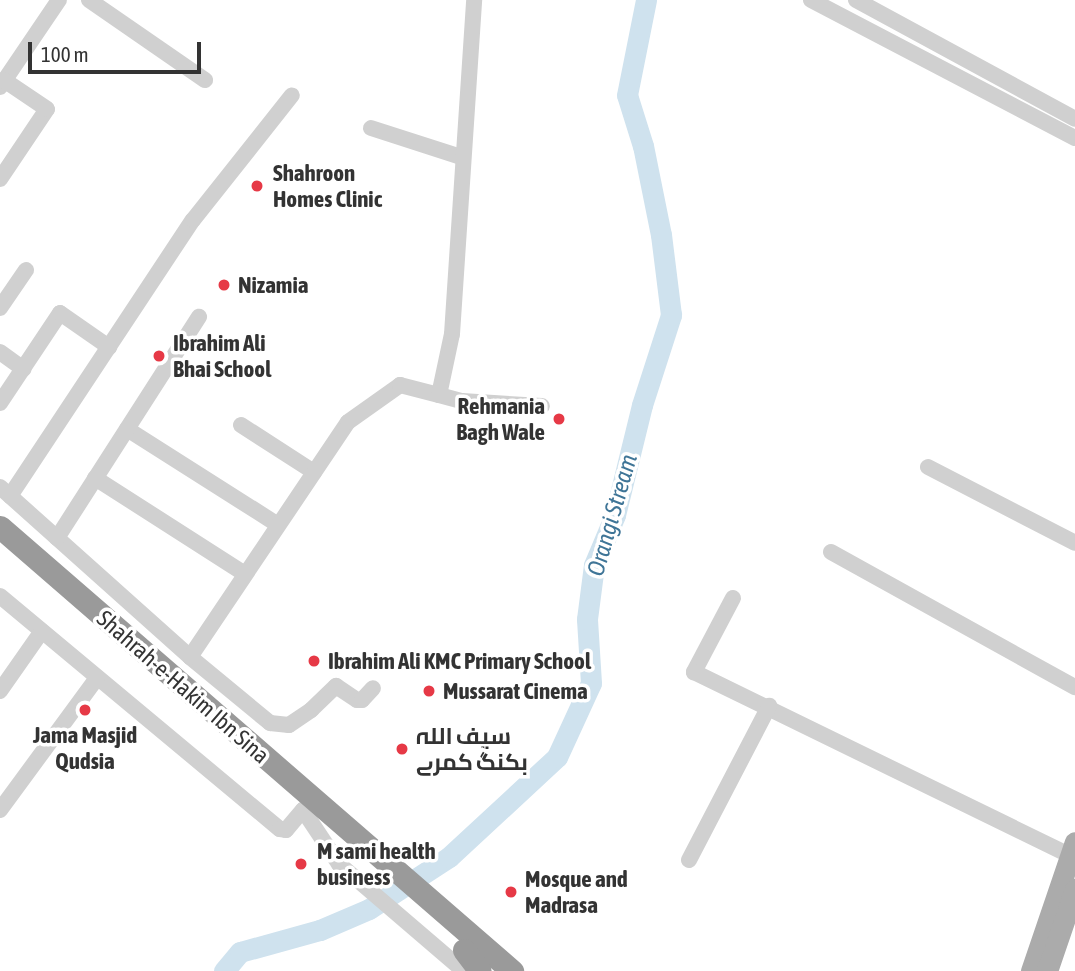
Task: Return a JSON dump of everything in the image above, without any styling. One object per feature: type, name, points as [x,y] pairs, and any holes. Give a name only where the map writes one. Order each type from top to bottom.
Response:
[{"type":"highway","name":"Shahrah-e-Hakim Ibn Sina","points":[[0,527],[361,851]]},
{"type":"highway","name":"Shahrah-e-Hakim Ibn Sina","points":[[0,548],[303,810],[361,851]]},
{"type":"highway","points":[[361,851],[489,971]]},
{"type":"highway","points":[[468,953],[480,971]]},
{"type":"highway","points":[[468,953],[512,971]]},
{"type":"highway","points":[[468,953],[527,971]]},
{"type":"main road","points":[[1031,971],[1073,849]]},
{"type":"main road","points":[[1047,971],[1075,889]]},
{"type":"street","points":[[0,179],[47,109],[2,83],[59,0]]},
{"type":"street","points":[[89,0],[205,80]]},
{"type":"street","points":[[439,395],[452,334],[461,157],[474,0]]},
{"type":"street","points":[[811,0],[1075,138]]},
{"type":"street","points":[[856,0],[1075,119]]},
{"type":"street","points":[[916,55],[925,39]]},
{"type":"street","points":[[292,95],[193,220],[109,346],[5,491],[190,657],[270,723],[289,725],[311,710],[336,687],[357,700],[362,700],[373,688]]},
{"type":"street","points":[[371,128],[461,157]]},
{"type":"street","points":[[0,308],[26,270]]},
{"type":"street","points":[[0,403],[60,313],[109,346]]},
{"type":"street","points":[[57,538],[199,317]]},
{"type":"street","points":[[0,352],[23,369]]},
{"type":"street","points":[[190,657],[348,422],[400,385],[475,403],[542,406]]},
{"type":"street","points":[[241,425],[314,472]]},
{"type":"street","points":[[127,429],[278,525]]},
{"type":"street","points":[[928,467],[1075,543]]},
{"type":"street","points":[[95,478],[245,574]]},
{"type":"street","points":[[831,552],[1075,687]]},
{"type":"street","points":[[0,596],[280,829],[286,830],[303,810],[339,864],[468,953]]},
{"type":"street","points":[[733,598],[694,672],[1073,849]]},
{"type":"street","points":[[0,691],[42,631]]},
{"type":"street","points":[[0,810],[97,678]]},
{"type":"street","points":[[690,860],[769,706]]},
{"type":"waterway","name":"Orangi Stream","points":[[224,971],[240,952],[320,930],[369,909],[449,857],[557,757],[591,683],[587,619],[594,565],[615,515],[642,405],[671,315],[661,235],[643,146],[627,95],[646,0]]},
{"type":"place","name":"Shahroon Homes Clinic","points":[[257,186]]},
{"type":"place","name":"Nizamia","points":[[224,285]]},
{"type":"place","name":"Ibrahim Ali Bhai School","points":[[159,356]]},
{"type":"place","name":"Rehmania Bagh Wale","points":[[559,419]]},
{"type":"place","name":"Ibrahim Ali KMC Primary School","points":[[314,661]]},
{"type":"place","name":"Mussarat Cinema","points":[[429,691]]},
{"type":"place","name":"Jama Masjid Qudsia","points":[[85,710]]},
{"type":"place","name":"سیف اللہ بکنگ کمرے","points":[[402,749]]},
{"type":"place","name":"M sami health business","points":[[301,864]]},
{"type":"place","name":"Mosque and Madrasa","points":[[511,892]]}]
